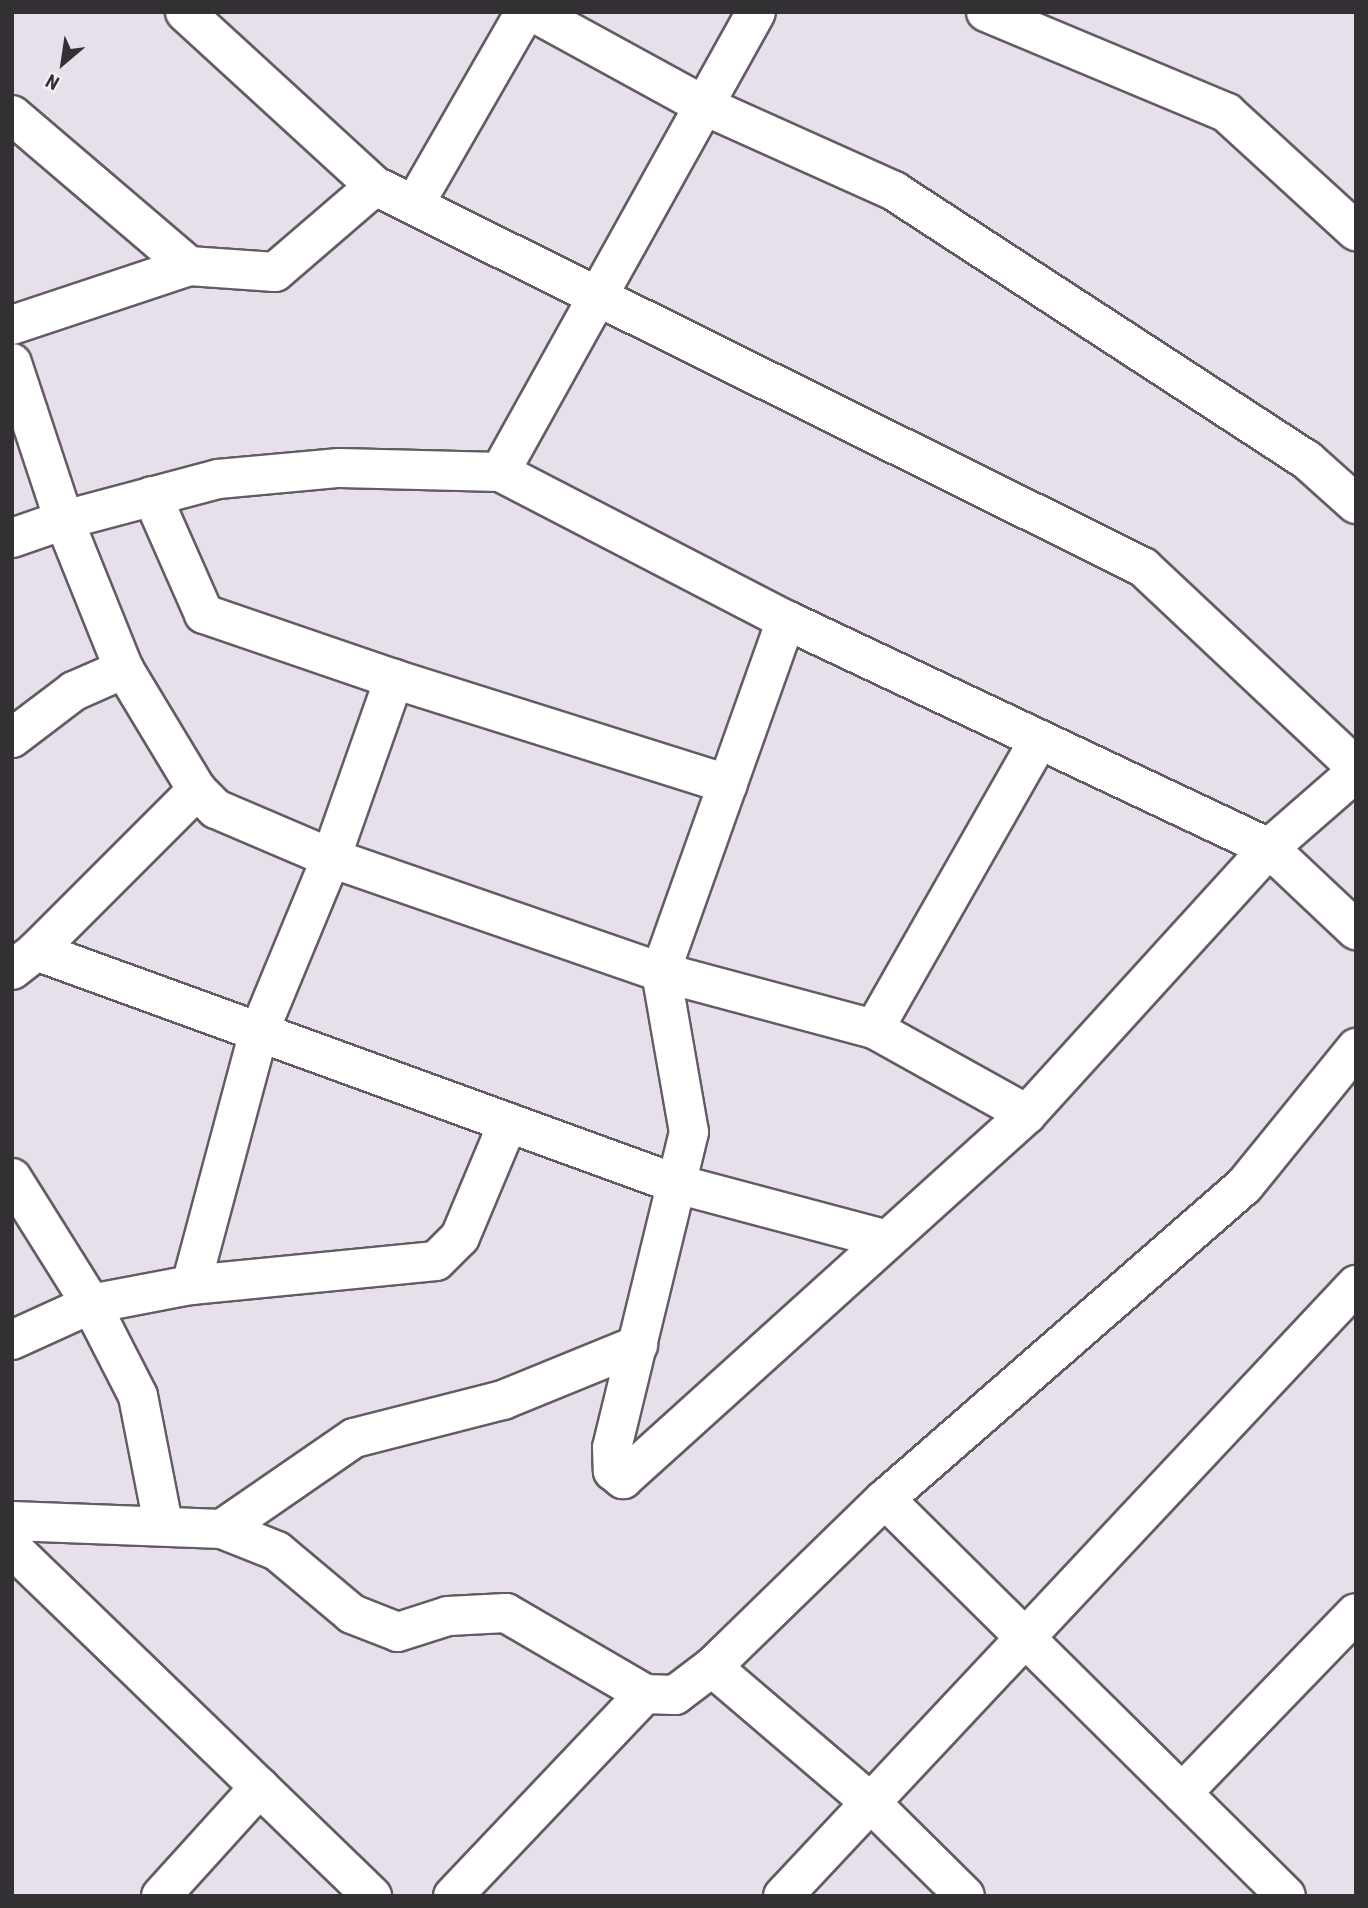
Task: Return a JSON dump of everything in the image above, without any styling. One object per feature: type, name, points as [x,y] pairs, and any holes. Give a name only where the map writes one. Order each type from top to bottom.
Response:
[{"type":"street","points":[[185,12],[375,186],[1143,567],[1356,769],[1269,848],[1027,1114],[623,1479],[613,1471],[612,1448],[689,1132],[661,972],[786,620]]},
{"type":"street","points":[[414,205],[525,12]]},
{"type":"street","points":[[533,12],[705,106],[894,191],[1307,460],[1356,504]]},
{"type":"street","points":[[500,472],[601,298],[756,12]]},
{"type":"street","points":[[986,12],[1227,113],[1356,231]]},
{"type":"street","points":[[12,115],[189,266]]},
{"type":"street","points":[[12,325],[189,266],[275,272],[375,186]]},
{"type":"street","points":[[12,363],[64,520],[124,669],[197,790],[216,809],[331,858],[661,972],[874,1029],[1027,1114]]},
{"type":"street","points":[[12,538],[64,520],[218,479],[340,468],[500,472],[786,620],[1038,742],[1269,848],[1356,930]]},
{"type":"street","points":[[152,496],[204,614],[394,679],[728,784]]},
{"type":"street","points":[[12,738],[74,691],[124,669]]},
{"type":"street","points":[[191,1285],[259,1032],[331,858],[394,679]]},
{"type":"street","points":[[874,1029],[1038,742]]},
{"type":"street","points":[[197,790],[24,961],[259,1032],[677,1184],[887,1240]]},
{"type":"street","points":[[12,1521],[163,1523],[222,1529],[276,1551],[352,1614],[398,1632],[448,1616],[506,1613],[645,1694],[675,1695],[712,1667],[885,1499],[1244,1186],[1356,1048]]},
{"type":"street","points":[[12,1340],[91,1304],[191,1285],[436,1261],[460,1237],[508,1123]]},
{"type":"street","points":[[12,1178],[91,1304],[138,1396],[163,1523]]},
{"type":"street","points":[[783,1896],[1023,1635],[1356,1285]]},
{"type":"street","points":[[222,1529],[354,1438],[503,1400],[638,1345]]},
{"type":"street","points":[[885,1499],[1286,1896]]},
{"type":"street","points":[[12,1548],[372,1896]]},
{"type":"street","points":[[1182,1793],[1356,1613]]},
{"type":"street","points":[[712,1667],[871,1803],[965,1896]]},
{"type":"street","points":[[453,1896],[645,1694]]},
{"type":"street","points":[[161,1896],[260,1787]]}]
